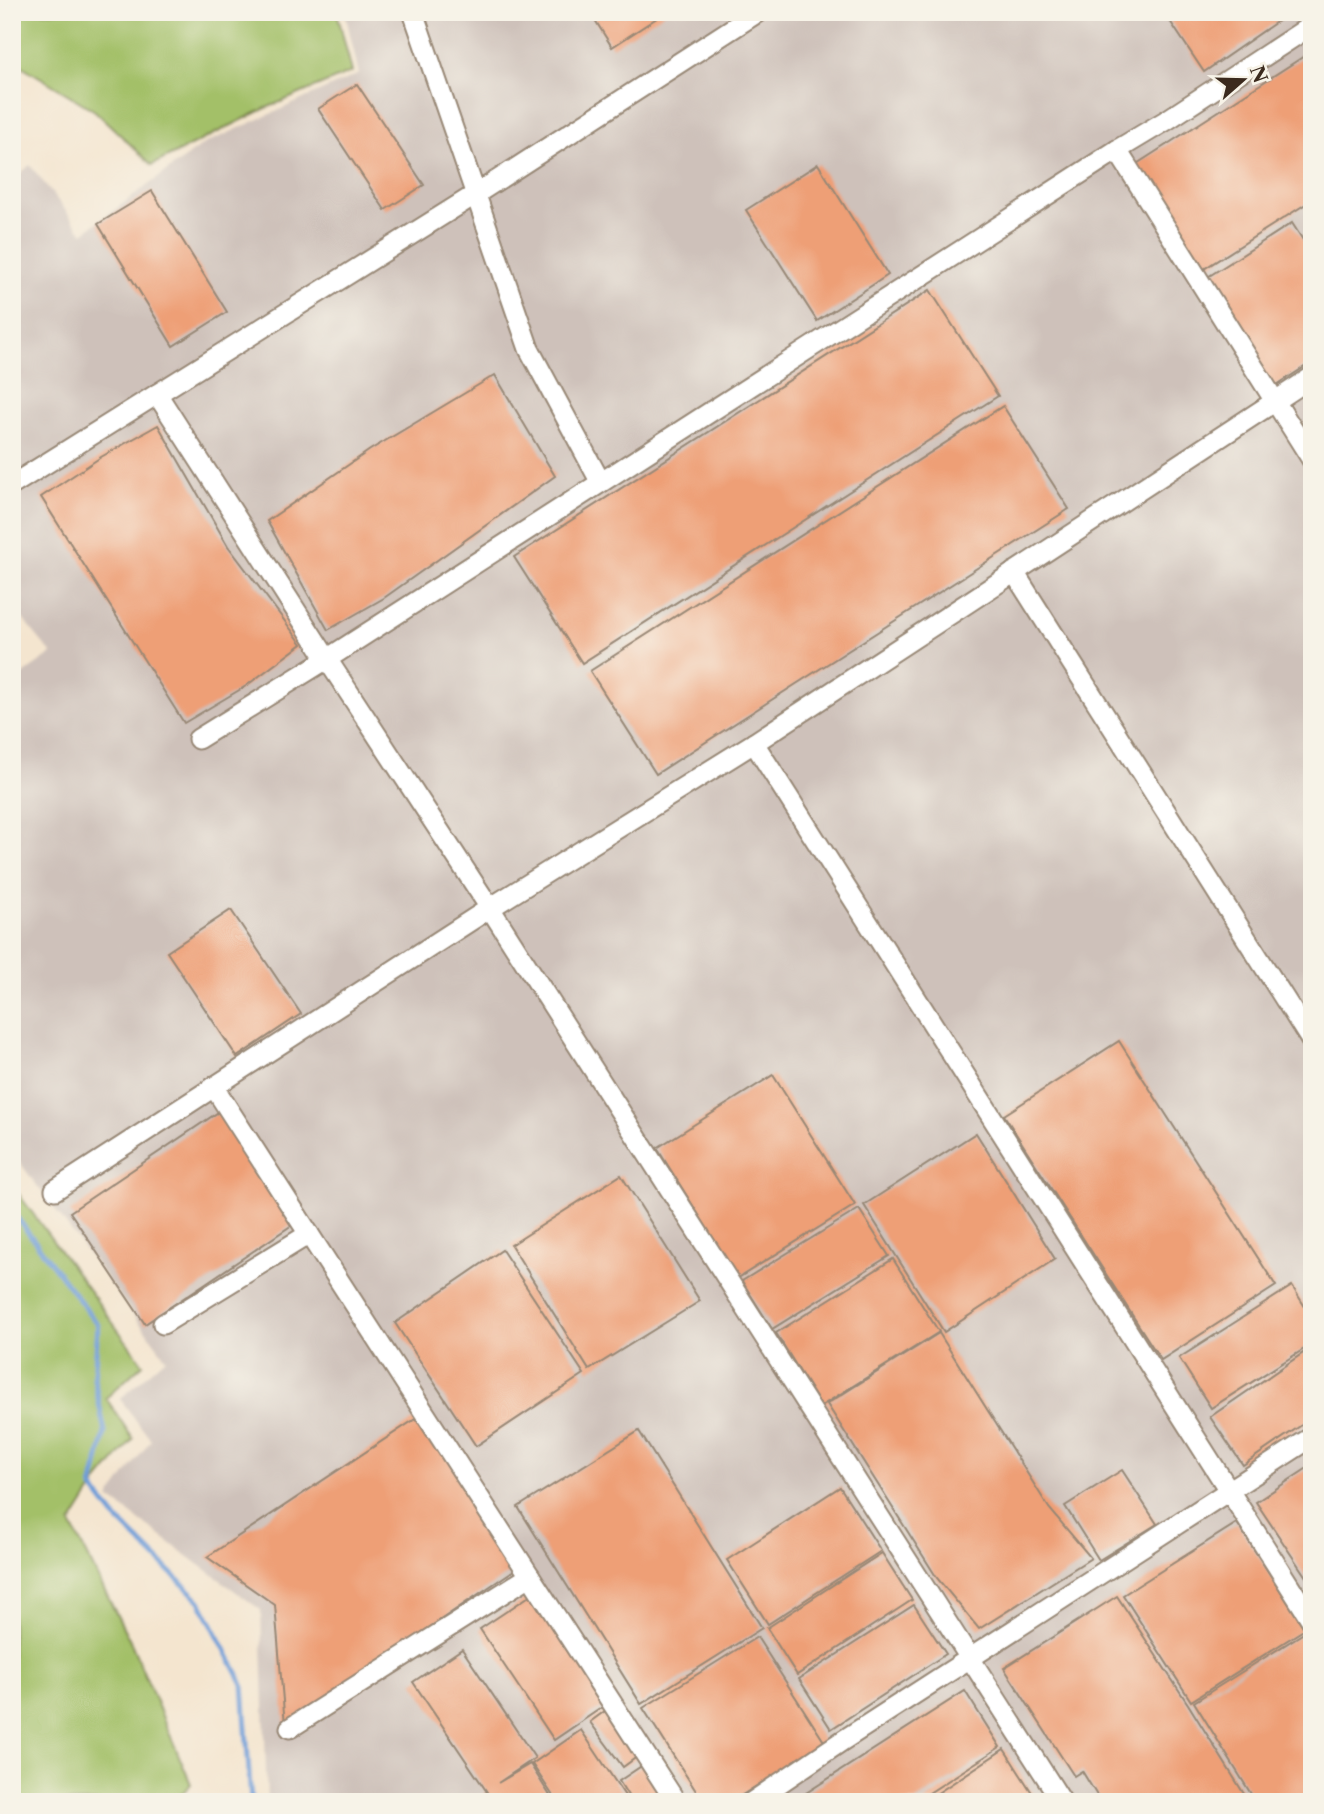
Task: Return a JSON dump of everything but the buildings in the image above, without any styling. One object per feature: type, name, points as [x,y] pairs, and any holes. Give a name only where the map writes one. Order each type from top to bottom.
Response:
[{"type":"lane","points":[[413,12],[529,349],[600,481]]},
{"type":"lane","points":[[12,485],[476,194],[758,12]]},
{"type":"lane","points":[[198,739],[327,659],[1312,25]]},
{"type":"lane","points":[[1117,150],[1312,460]]},
{"type":"lane","points":[[55,1190],[490,908],[754,743],[1312,377]]},
{"type":"lane","points":[[157,394],[490,908],[1062,1802]]},
{"type":"lane","points":[[1014,572],[1312,1042]]},
{"type":"lane","points":[[754,743],[1312,1621]]},
{"type":"lane","points":[[215,1087],[676,1802]]},
{"type":"lane","points":[[163,1324],[309,1234]]},
{"type":"lane","points":[[752,1802],[1312,1437]]},
{"type":"lane","points":[[290,1728],[530,1576]]},
{"type":"shaded area","points":[[345,12],[1312,12],[1312,1802],[267,1802],[261,1610],[109,1498],[151,1440],[120,1399],[166,1358],[12,1152],[12,682],[52,654],[12,606],[12,181],[30,165],[83,233],[204,144],[359,74]]},
{"type":"green space","points":[[12,12],[337,12],[352,72],[264,109],[152,165],[95,111],[12,60]]},
{"type":"green space","points":[[12,1185],[143,1364],[106,1398],[133,1439],[98,1481],[71,1524],[132,1645],[191,1784],[174,1802],[12,1802]]},
{"type":"waterway","points":[[12,1211],[98,1325],[94,1379],[105,1432],[92,1487],[114,1516],[200,1601],[243,1684],[251,1802]]}]
